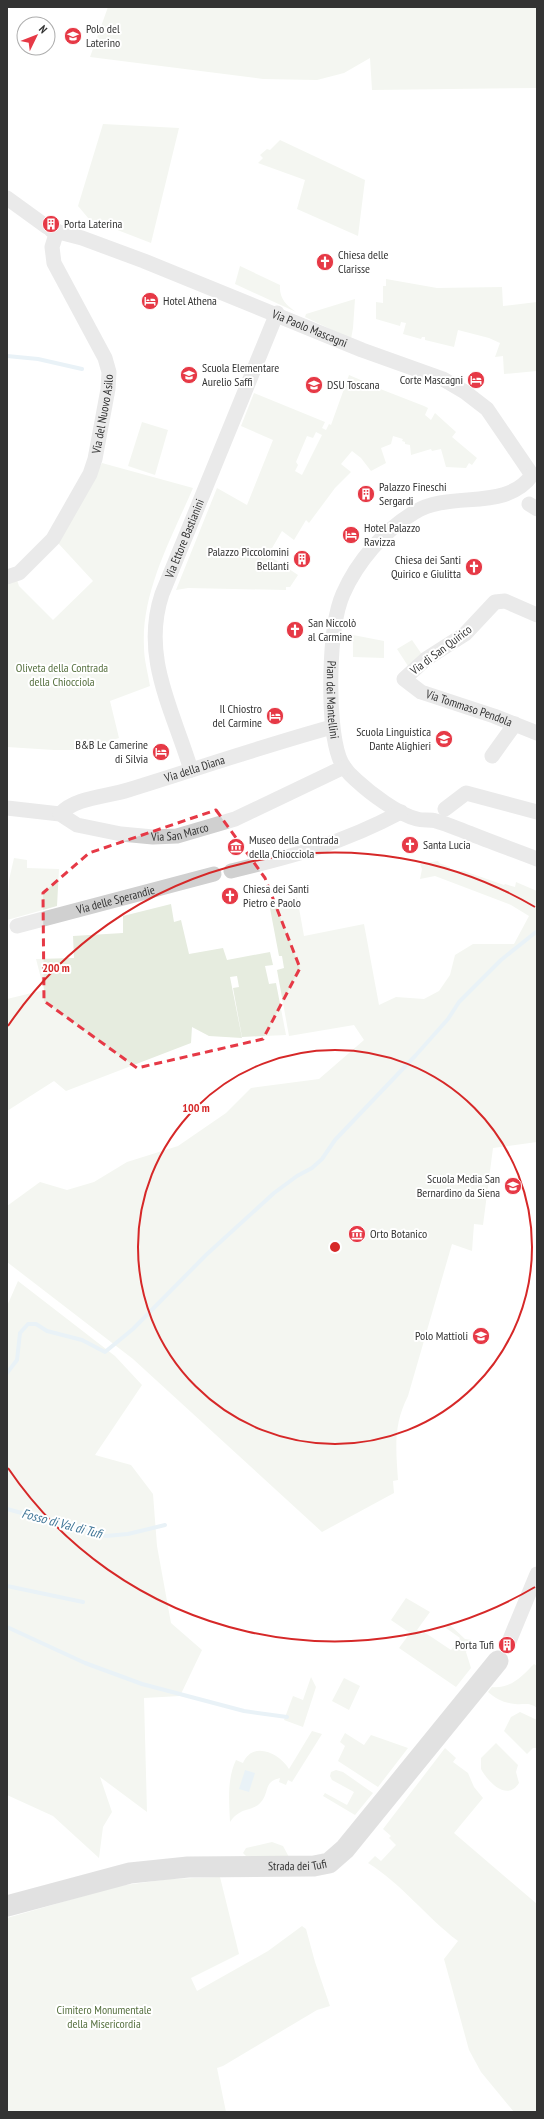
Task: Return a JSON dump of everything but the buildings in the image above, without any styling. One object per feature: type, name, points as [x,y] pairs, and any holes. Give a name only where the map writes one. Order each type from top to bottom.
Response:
[{"type":"street","points":[[7,198],[52,229]]},
{"type":"street","name":"Via Paolo Mascagni","points":[[52,229],[137,258],[275,318],[362,350],[430,372],[458,388],[487,409],[535,474]]},
{"type":"street","name":"Via del Nuovo Asilo","points":[[7,578],[19,573],[53,538],[86,481],[95,459],[108,390],[108,372],[104,358],[54,263],[52,229]]},
{"type":"street","name":"Via Ettore Bastianini","points":[[191,770],[157,666],[154,647],[156,615],[164,588],[275,318]]},
{"type":"street","name":"Pian dei Mantellini","points":[[535,474],[526,483],[527,500],[493,497],[444,501],[425,506],[396,526],[369,552],[346,587],[338,609],[332,659],[332,727],[337,752],[344,767],[361,785],[401,812],[417,819],[441,813],[537,859]]},
{"type":"street","name":"Via di San Quirico","points":[[404,679],[426,659],[465,634],[495,602],[505,601],[537,615]]},
{"type":"street","name":"Via Tommaso Pendola","points":[[404,679],[421,692],[537,733]]},
{"type":"street","points":[[492,756],[515,724]]},
{"type":"street","name":"Via della Diana","points":[[60,814],[72,804],[126,791],[295,736],[332,727]]},
{"type":"street","name":"Via San Marco","points":[[7,808],[60,814],[77,825],[121,834],[153,837],[177,836],[235,819],[344,767]]},
{"type":"street","points":[[441,813],[466,793],[537,812]]},
{"type":"street","points":[[231,871],[317,849],[341,840],[401,812]]},
{"type":"street","name":"Via delle Sperandie","points":[[17,926],[214,874]]},
{"type":"street","points":[[504,1651],[537,1574]]},
{"type":"street","name":"Strada dei Tufi","points":[[7,1906],[130,1873],[188,1867],[314,1866],[329,1863],[345,1849],[504,1651]]},
{"type":"highlighted area","points":[[216,810],[265,878],[300,968],[263,1039],[137,1068],[44,1001],[43,893],[89,853]]},
{"type":"green space","points":[[108,7],[537,7],[537,88],[372,90],[370,58],[344,73],[317,80],[263,79],[90,57]]},
{"type":"green space","points":[[103,124],[179,128],[151,243],[89,219],[78,206]]},
{"type":"green space","points":[[280,140],[365,180],[358,236],[297,209],[305,180],[258,163],[263,158],[260,155],[267,149],[270,150]]},
{"type":"green space","points":[[240,266],[280,285],[281,294],[284,301],[296,312],[235,284]]},
{"type":"green space","points":[[386,279],[437,288],[502,287],[503,306],[537,302],[537,371],[504,374],[503,356],[495,357],[500,343],[489,338],[458,330],[454,347],[425,340],[425,337],[422,337],[421,339],[403,334],[406,323],[401,322],[400,326],[376,319],[376,302],[383,303],[383,286],[386,286]]},
{"type":"green space","points":[[355,299],[351,339],[305,317],[306,314]]},
{"type":"green space","points":[[349,375],[363,381],[361,387],[368,390],[370,385],[428,408],[425,415],[431,420],[435,413],[456,432],[452,437],[477,458],[472,465],[469,463],[466,468],[446,467],[441,449],[432,451],[431,449],[411,455],[410,445],[405,444],[405,442],[402,441],[403,439],[393,436],[391,444],[381,448],[386,463],[371,471],[361,458],[352,451],[341,464],[351,472],[335,488],[309,523],[306,520],[294,540],[282,531],[268,555],[298,575],[290,587],[286,587],[286,590],[188,588],[176,590],[217,488],[247,505],[273,440],[241,426],[254,393],[325,422],[322,428],[326,430],[329,424],[331,425]],"holes":[[[316,432],[322,435],[302,475],[295,471],[298,465],[296,462],[307,436],[313,438]]]},
{"type":"green space","points":[[142,422],[168,430],[155,475],[128,466]]},
{"type":"green space","name":"Oliveta della Contrada della Chiocciola","points":[[102,463],[193,488],[167,545],[147,606],[144,626],[144,647],[145,662],[150,686],[110,701],[119,738],[81,750],[7,747],[7,582],[17,580],[19,586],[53,620],[93,581],[58,543]]},
{"type":"green space","points":[[353,635],[384,641],[384,658],[353,657]]},
{"type":"green space","points":[[412,640],[423,656],[408,666],[397,649]]},
{"type":"green space","points":[[14,858],[27,860],[27,868],[59,869],[57,906],[7,920],[9,880]]},
{"type":"green space","points":[[438,861],[439,863],[450,867],[450,871],[464,871],[504,885],[515,887],[516,882],[537,891],[537,1142],[493,1148],[483,1225],[474,1224],[472,1251],[452,1244],[408,1396],[400,1417],[397,1437],[398,1480],[393,1481],[394,1493],[322,1532],[133,1359],[7,1262],[7,1206],[40,1182],[67,1190],[94,1182],[127,1162],[178,1146],[226,1113],[251,1088],[319,1079],[364,1040],[354,1025],[289,1036],[277,970],[284,968],[282,956],[279,956],[269,903],[297,897],[304,936],[364,924],[379,1005],[396,997],[424,999],[439,991],[450,975],[455,955],[473,944],[514,944],[529,916],[511,905],[435,876],[420,879],[422,869],[420,864]]},
{"type":"green space","points":[[171,904],[174,922],[181,920],[189,954],[223,948],[227,960],[270,952],[273,965],[265,966],[269,984],[276,983],[286,1035],[242,1037],[233,988],[239,987],[237,976],[230,977],[242,1038],[209,1036],[192,1027],[191,1043],[66,1091],[54,1081],[7,1111],[7,999],[44,990],[36,959],[74,958],[73,936],[123,933],[123,916]]},
{"type":"green space","points":[[18,1281],[115,1356],[142,1385],[95,1455],[131,1465],[153,1494],[157,1546],[171,1623],[202,1650],[180,1696],[144,1698],[147,1812],[100,1777],[112,1812],[103,1827],[99,1858],[53,1816],[7,1795],[7,1306]]},
{"type":"green space","points":[[406,1598],[430,1612],[417,1630],[422,1634],[424,1632],[451,1650],[460,1638],[446,1628],[449,1624],[465,1639],[472,1640],[466,1652],[471,1668],[456,1687],[399,1648],[410,1633],[391,1620]]},
{"type":"green space","points":[[534,1664],[537,1666],[537,1708],[529,1704],[504,1702],[488,1692],[492,1687],[505,1686],[516,1681]]},
{"type":"green space","points":[[311,1677],[316,1687],[303,1727],[284,1720],[293,1696],[303,1700]]},
{"type":"green space","points":[[344,1678],[360,1686],[349,1710],[332,1701]]},
{"type":"green space","points":[[520,1712],[537,1720],[537,1748],[533,1748],[527,1754],[504,1731],[511,1717]]},
{"type":"green space","points":[[312,1731],[322,1734],[292,1782],[288,1780],[286,1785],[279,1782],[280,1778],[271,1782],[264,1798],[258,1805],[238,1814],[230,1822],[230,1782],[236,1760],[243,1763],[247,1756],[253,1752],[266,1752],[279,1758],[289,1769]]},
{"type":"green space","points":[[345,1733],[364,1745],[371,1735],[408,1748],[378,1787],[338,1761],[345,1746],[340,1742]]},
{"type":"green space","points":[[496,1743],[518,1765],[516,1772],[519,1783],[509,1791],[498,1788],[488,1779],[481,1769],[481,1758]]},
{"type":"green space","points":[[445,1748],[456,1758],[453,1762],[468,1773],[474,1787],[483,1798],[454,1833],[537,1904],[537,2112],[514,2112],[481,2072],[469,2050],[444,1959],[458,1941],[435,1922],[392,1881],[368,1863],[375,1856],[381,1861],[396,1845],[389,1838],[391,1836],[383,1829]]},
{"type":"green space","points":[[336,1770],[343,1772],[373,1793],[355,1815],[323,1796],[325,1793],[347,1805],[354,1792],[332,1780],[330,1776],[331,1772]]},
{"type":"green space","points":[[272,1842],[283,1846],[289,1857],[246,1856],[243,1853],[246,1848]]},
{"type":"green space","name":"Cimitero Monumentale della Misericordia","points":[[220,1877],[239,1954],[191,1978],[197,1991],[268,1951],[302,1926],[306,1929],[315,1962],[330,2006],[317,2010],[223,2066],[217,2068],[226,2112],[7,2112],[7,1918],[118,1886],[170,1879]]},
{"type":"water","points":[[245,1770],[255,1773],[249,1792],[239,1789]]},
{"type":"waterway","points":[[7,356],[38,359],[82,369]]},
{"type":"waterway","points":[[7,1373],[17,1360],[20,1333],[28,1324],[36,1324],[47,1331],[82,1340],[105,1352],[133,1329],[206,1255],[274,1193],[297,1176],[312,1168],[322,1159],[335,1140],[448,1019],[459,1002],[501,960],[536,932]]},
{"type":"waterway","name":"Fosso di Val di Tufi","points":[[7,1509],[106,1536],[128,1534],[165,1525]]},
{"type":"waterway","points":[[7,1586],[83,1602]]},
{"type":"waterway","points":[[7,1627],[85,1663],[142,1684],[244,1711],[287,1717]]},
{"type":"place","name":"Polo del Laterino","points":[[73,36]]},
{"type":"place","name":"Porta Laterina","points":[[51,224]]},
{"type":"place","name":"Chiesa delle Clarisse","points":[[325,262]]},
{"type":"place","name":"Hotel Athena","points":[[150,301]]},
{"type":"place","name":"Scuola Elementare Aurelio Saffi","points":[[189,375]]},
{"type":"place","name":"Corte Mascagni","points":[[476,380]]},
{"type":"place","name":"DSU Toscana","points":[[314,385]]},
{"type":"place","name":"Palazzo Fineschi Sergardi","points":[[366,494]]},
{"type":"place","name":"Hotel Palazzo Ravizza","points":[[351,535]]},
{"type":"place","name":"Palazzo Piccolomini Bellanti","points":[[302,559]]},
{"type":"place","name":"Chiesa dei Santi Quirico e Giulitta","points":[[474,567]]},
{"type":"place","name":"San Niccolò al Carmine","points":[[295,630]]},
{"type":"place","name":"Il Chiostro del Carmine","points":[[275,716]]},
{"type":"place","name":"Scuola Linguistica Dante Alighieri","points":[[444,739]]},
{"type":"place","name":"B&B Le Camerine di Silvia","points":[[161,752]]},
{"type":"place","name":"Santa Lucia","points":[[410,845]]},
{"type":"place","name":"Museo della Contrada della Chiocciola","points":[[236,847]]},
{"type":"place","name":"Chiesa dei Santi Pietro e Paolo","points":[[230,896]]},
{"type":"place","name":"Scuola Media San Bernardino da Siena","points":[[513,1186]]},
{"type":"place","name":"Orto Botanico","points":[[357,1234]]},
{"type":"place","name":"Polo Mattioli","points":[[481,1336]]},
{"type":"place","name":"Porta Tufi","points":[[507,1645]]}]
